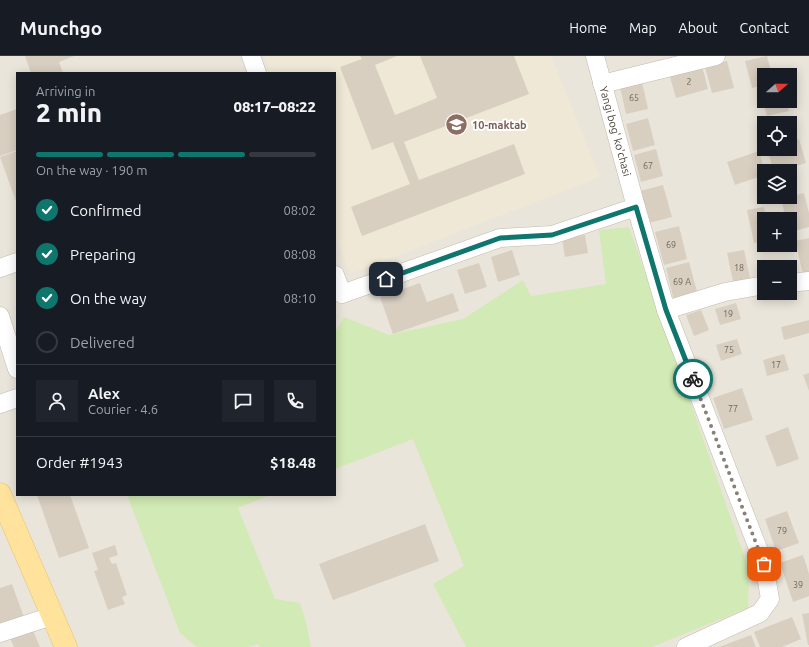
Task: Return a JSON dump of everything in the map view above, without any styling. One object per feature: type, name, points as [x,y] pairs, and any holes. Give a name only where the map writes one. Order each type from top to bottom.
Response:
[{"type":"main road","points":[[0,494],[66,647]]},
{"type":"street","points":[[251,56],[257,72]]},
{"type":"street","name":"Yangi bog' ko'chasi","points":[[595,56],[666,310],[764,564],[770,599],[760,613],[686,647]]},
{"type":"street","points":[[602,84],[716,56]]},
{"type":"street","points":[[336,277],[342,294],[500,238],[552,235],[636,207]]},
{"type":"street","points":[[0,268],[16,262]]},
{"type":"street","points":[[797,282],[809,281]]},
{"type":"street","points":[[666,310],[725,292],[757,286]]},
{"type":"street","points":[[0,316],[16,366]]},
{"type":"street","points":[[0,404],[16,398]]},
{"type":"street","points":[[0,633],[52,616]]},
{"type":"shaded area","points":[[0,56],[809,56],[809,647],[0,647]]},
{"type":"shaded area","name":"10-maktab","points":[[263,56],[551,56],[600,177],[350,274],[336,239],[336,72],[270,72]]},
{"type":"green space","points":[[629,227],[749,570],[748,608],[652,647],[466,647],[433,584],[464,566],[413,439],[336,469],[336,327],[337,330],[344,317],[389,335],[463,319],[523,280],[531,296],[606,284],[599,230]]},
{"type":"green space","points":[[127,496],[268,496],[238,508],[275,599],[300,603],[306,622],[311,647],[260,647],[258,644],[249,647],[197,647],[180,633]]},
{"type":"building","points":[[25,56],[74,56],[59,62],[63,72],[31,72]]},
{"type":"building","points":[[360,56],[397,56],[375,65],[395,115],[437,98],[420,56],[514,56],[529,94],[404,142],[419,180],[514,144],[525,174],[362,236],[351,207],[410,184],[393,142],[372,150],[340,67],[362,59]]},
{"type":"building","points":[[767,56],[770,68],[757,68],[757,87],[752,88],[745,61]]},
{"type":"building","points":[[727,61],[734,88],[712,93],[705,67]]},
{"type":"building","points":[[702,66],[708,89],[676,98],[669,74]]},
{"type":"building","points":[[642,82],[648,109],[626,114],[620,87]]},
{"type":"building","points":[[765,108],[788,108],[789,111],[767,116]]},
{"type":"building","points":[[16,109],[16,150],[0,156],[0,115]]},
{"type":"building","points":[[648,118],[655,145],[633,151],[626,124]]},
{"type":"building","points":[[799,139],[806,163],[797,166],[797,164],[772,164],[769,156],[797,156],[797,140]]},
{"type":"building","points":[[656,149],[663,176],[641,182],[634,155]]},
{"type":"building","points":[[16,151],[16,201],[0,157]]},
{"type":"building","points":[[757,152],[757,156],[760,156],[763,164],[757,164],[757,177],[735,185],[727,162]]},
{"type":"building","points":[[663,185],[672,217],[649,223],[640,191]]},
{"type":"building","points":[[804,193],[809,213],[809,227],[797,230],[797,212],[784,212],[782,204],[797,204],[797,195]]},
{"type":"building","points":[[764,207],[765,212],[757,212],[757,242],[754,243],[747,210]]},
{"type":"building","points":[[679,226],[687,259],[664,265],[655,232]]},
{"type":"building","points":[[585,235],[588,253],[565,257],[562,238]]},
{"type":"building","points":[[809,238],[809,272],[803,274],[797,249],[797,241]]},
{"type":"building","points":[[512,250],[520,275],[498,282],[491,257]]},
{"type":"building","points":[[744,250],[751,283],[734,286],[727,253]]},
{"type":"building","points":[[689,262],[698,295],[674,301],[666,268]]},
{"type":"building","points":[[479,263],[487,287],[465,294],[457,270]]},
{"type":"building","points":[[420,283],[427,302],[453,293],[459,311],[393,334],[380,297]]},
{"type":"building","points":[[736,303],[741,319],[720,325],[715,309]]},
{"type":"building","points":[[701,310],[709,330],[694,336],[686,315]]},
{"type":"building","points":[[809,320],[809,333],[784,340],[781,327]]},
{"type":"building","points":[[737,339],[742,354],[721,361],[716,345]]},
{"type":"building","points":[[784,354],[789,370],[767,376],[763,360]]},
{"type":"building","points":[[809,373],[809,391],[803,375]]},
{"type":"building","points":[[742,388],[753,420],[724,429],[713,398]]},
{"type":"building","points":[[788,427],[799,459],[777,467],[765,436]]},
{"type":"building","points":[[37,496],[70,496],[89,548],[59,558]]},
{"type":"building","points":[[787,511],[799,543],[776,551],[765,519]]},
{"type":"building","points":[[425,524],[439,561],[333,600],[319,564]]},
{"type":"building","points":[[115,545],[118,555],[109,558],[112,564],[116,563],[127,595],[122,597],[125,604],[108,610],[94,571],[98,570],[92,553]]},
{"type":"building","points":[[803,555],[809,574],[809,596],[793,602],[780,563]]},
{"type":"building","points":[[12,584],[25,620],[0,629],[0,588]]},
{"type":"building","points":[[809,613],[809,645],[808,645],[802,614]]},
{"type":"building","points":[[792,617],[801,639],[782,647],[760,647],[754,632]]},
{"type":"building","points":[[32,628],[40,647],[14,647],[10,638]]},
{"type":"building","points":[[751,635],[756,647],[719,647]]},
{"type":"way so far","points":[[693,379],[764,564]]},
{"type":"place","name":"10-maktab","points":[[457,125]]},
{"type":"route","points":[[386,279],[500,238],[552,235],[636,207],[666,310],[693,379]]}]
